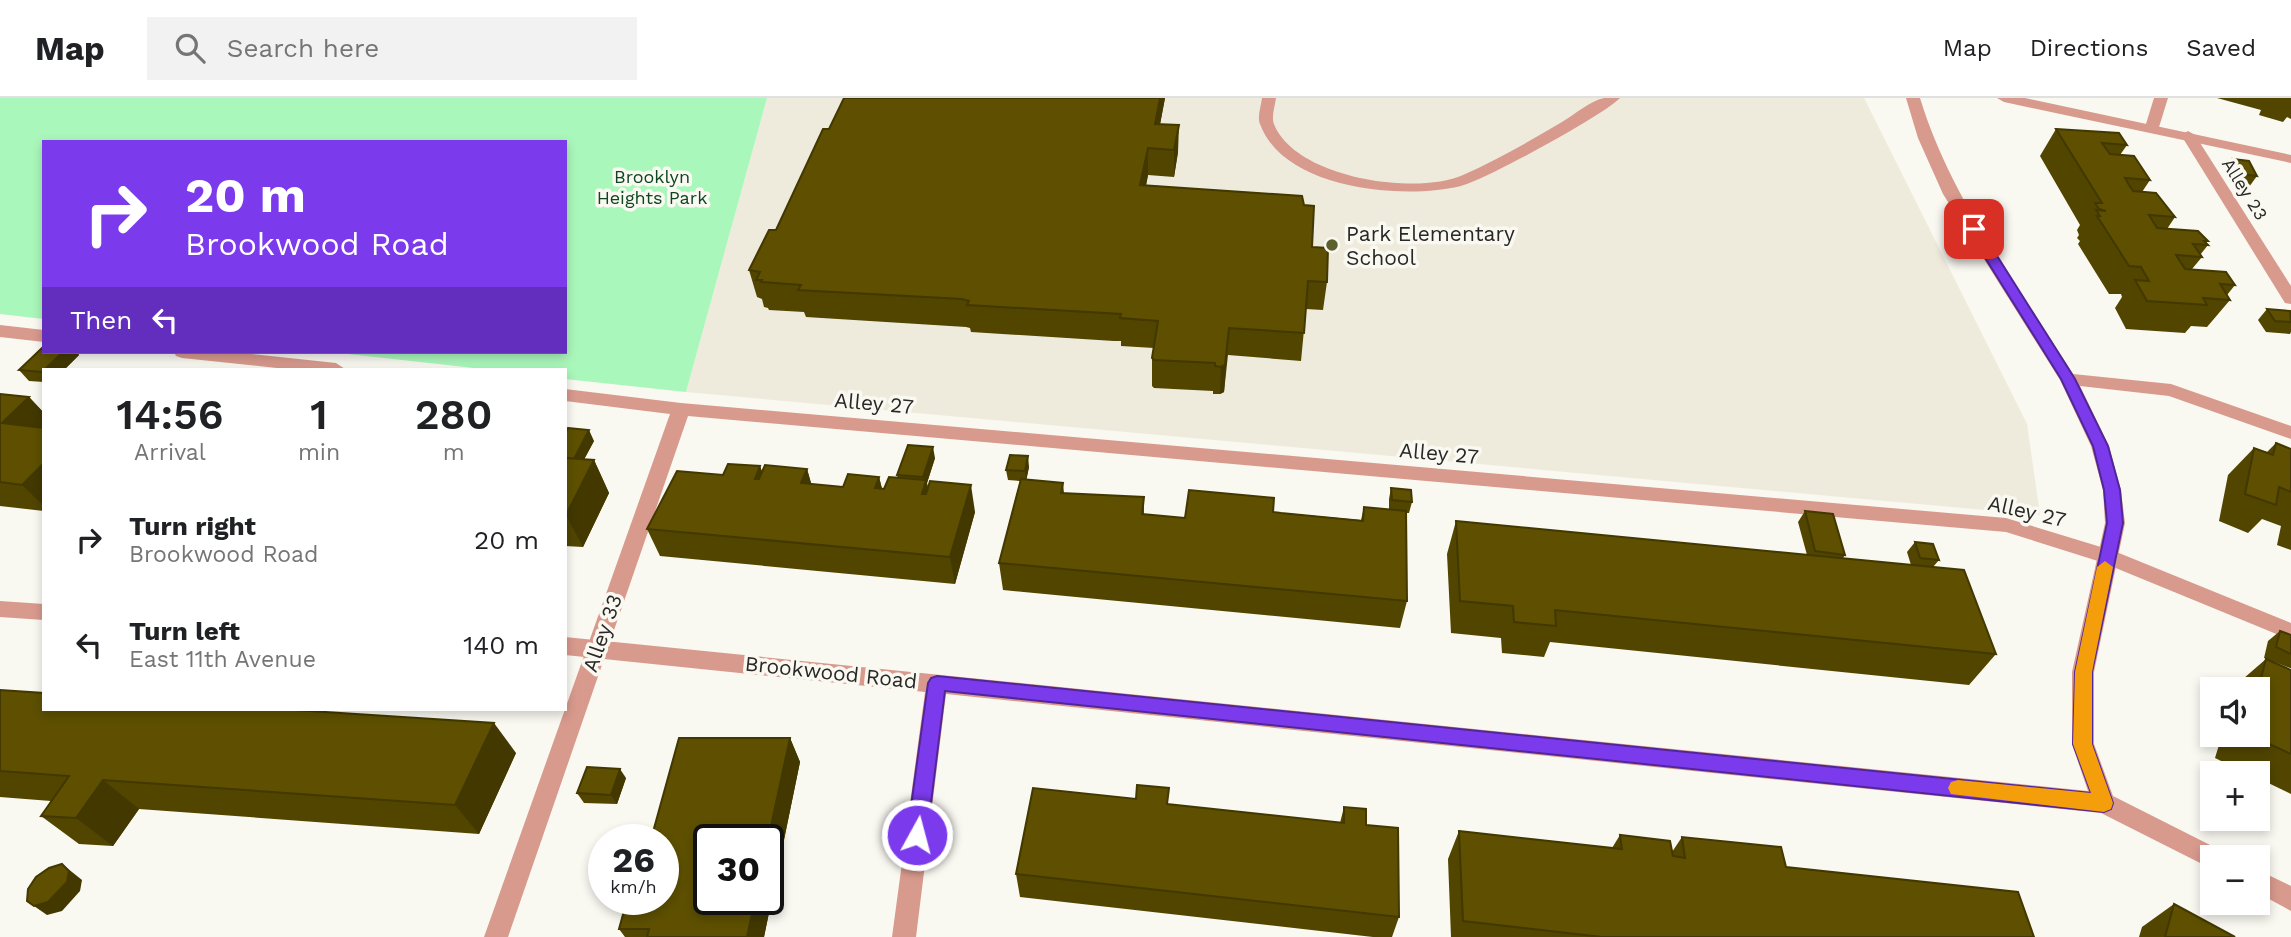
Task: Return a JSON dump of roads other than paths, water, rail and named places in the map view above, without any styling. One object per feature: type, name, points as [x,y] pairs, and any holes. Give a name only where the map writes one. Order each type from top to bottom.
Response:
[{"type":"street","points":[[1269,98],[1266,122],[1278,144],[1306,165],[1342,179],[1384,187],[1422,187],[1460,182],[1504,161],[1613,98]]},
{"type":"street","points":[[1913,98],[1925,138],[1951,194],[2068,379],[2100,446],[2112,490],[2115,523],[2083,672],[2083,744],[2104,803]]},
{"type":"street","points":[[2004,98],[2152,127],[2291,159]]},
{"type":"street","points":[[2152,127],[2161,98]]},
{"type":"street","name":"Alley 23","points":[[2188,135],[2284,278],[2291,299]]},
{"type":"street","points":[[0,331],[42,336]]},
{"type":"street","points":[[200,354],[327,368]]},
{"type":"street","points":[[2068,379],[2171,390],[2291,433]]},
{"type":"street","name":"Alley 27","points":[[567,395],[681,408],[2006,525],[2108,556],[2291,632]]},
{"type":"street","name":"Alley 33","points":[[496,937],[681,408]]},
{"type":"street","points":[[0,609],[42,612]]},
{"type":"street","name":"Brookwood Road","points":[[567,646],[2104,803],[2200,852]]},
{"type":"street","points":[[904,937],[937,683]]},
{"type":"street","points":[[2270,888],[2291,899]]},
{"type":"place","name":"Park Elementary School","points":[[1332,245]]},
{"type":"park label","name":"Brooklyn Heights Park","points":[[652,186]]}]
